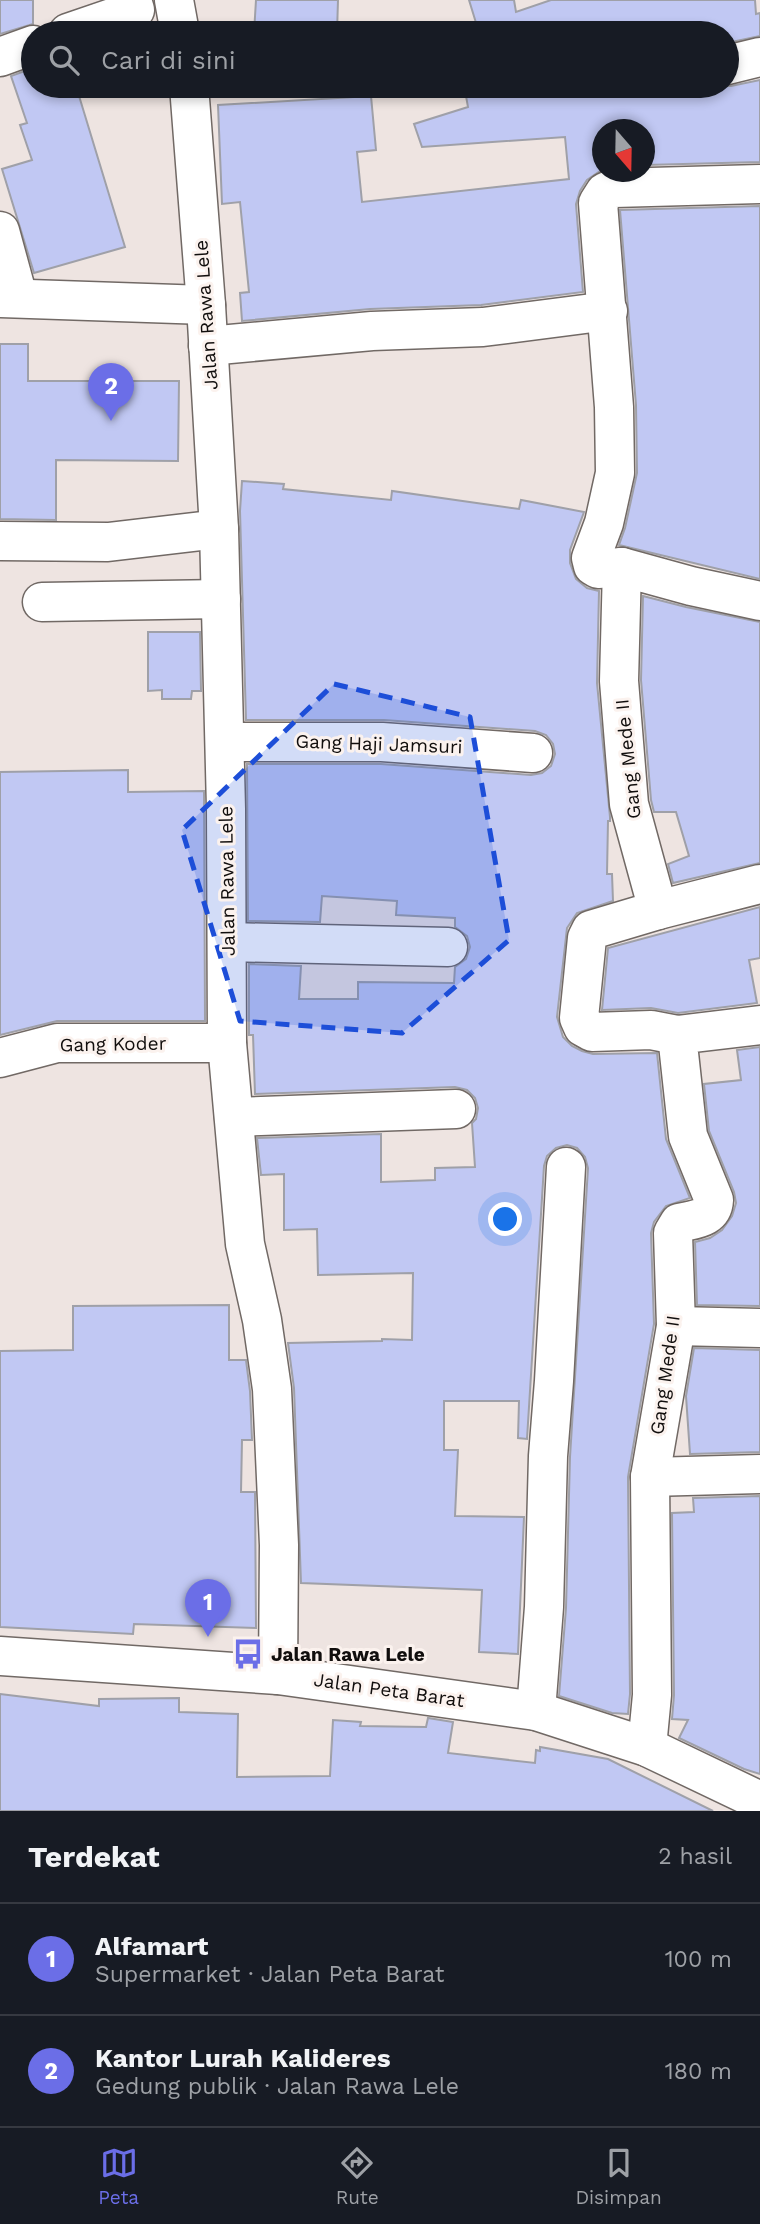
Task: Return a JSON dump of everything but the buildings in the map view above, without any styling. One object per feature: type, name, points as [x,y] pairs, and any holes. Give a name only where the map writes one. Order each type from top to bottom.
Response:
[{"type":"street","points":[[174,0],[178,21]]},
{"type":"street","points":[[98,21],[126,10]]},
{"type":"street","points":[[0,57],[21,50]]},
{"type":"street","points":[[739,62],[760,57]]},
{"type":"street","name":"Jalan Rawa Lele","points":[[197,98],[219,529],[225,741],[227,1043],[245,1244],[272,1389],[279,1545],[278,1675]]},
{"type":"street","points":[[760,184],[614,188],[605,192],[598,203],[608,311],[615,473],[604,523],[591,558],[593,566],[598,569],[622,567],[760,601]]},
{"type":"street","points":[[0,231],[9,297],[206,305]]},
{"type":"street","points":[[208,346],[372,331],[483,327],[608,311]]},
{"type":"street","points":[[0,541],[108,542],[219,529]]},
{"type":"street","name":"Gang Mede II","points":[[622,567],[620,681],[629,804],[658,910]]},
{"type":"street","points":[[42,602],[221,599]]},
{"type":"street","name":"Gang Haji Jamsuri","points":[[225,741],[382,742],[533,753]]},
{"type":"street","points":[[760,884],[591,930],[587,938],[579,1018],[583,1027],[592,1032],[651,1030],[677,1035],[760,1025]]},
{"type":"street","points":[[228,942],[448,947]]},
{"type":"street","name":"Gang Mede II","points":[[647,1747],[652,1695],[650,1477],[676,1326],[673,1233],[679,1223],[708,1215],[714,1209],[714,1200],[688,1136],[677,1035]]},
{"type":"street","name":"Gang Koder","points":[[0,1058],[57,1042],[227,1043]]},
{"type":"street","points":[[234,1117],[456,1109]]},
{"type":"street","points":[[536,1711],[544,1607],[548,1456],[566,1167]]},
{"type":"street","points":[[676,1326],[760,1328]]},
{"type":"street","points":[[650,1477],[760,1474]]},
{"type":"street","name":"Jalan Peta Barat","points":[[0,1656],[278,1675],[536,1711],[647,1747],[760,1801]]},
{"type":"highlighted area","points":[[334,684],[470,717],[509,940],[402,1033],[240,1021],[182,830]]},
{"type":"place","name":"Kantor Lurah Kalideres","points":[[111,421]]},
{"type":"place","name":"Alfamart","points":[[208,1637]]},
{"type":"place","name":"Jalan Rawa Lele","points":[[248,1654]]}]
